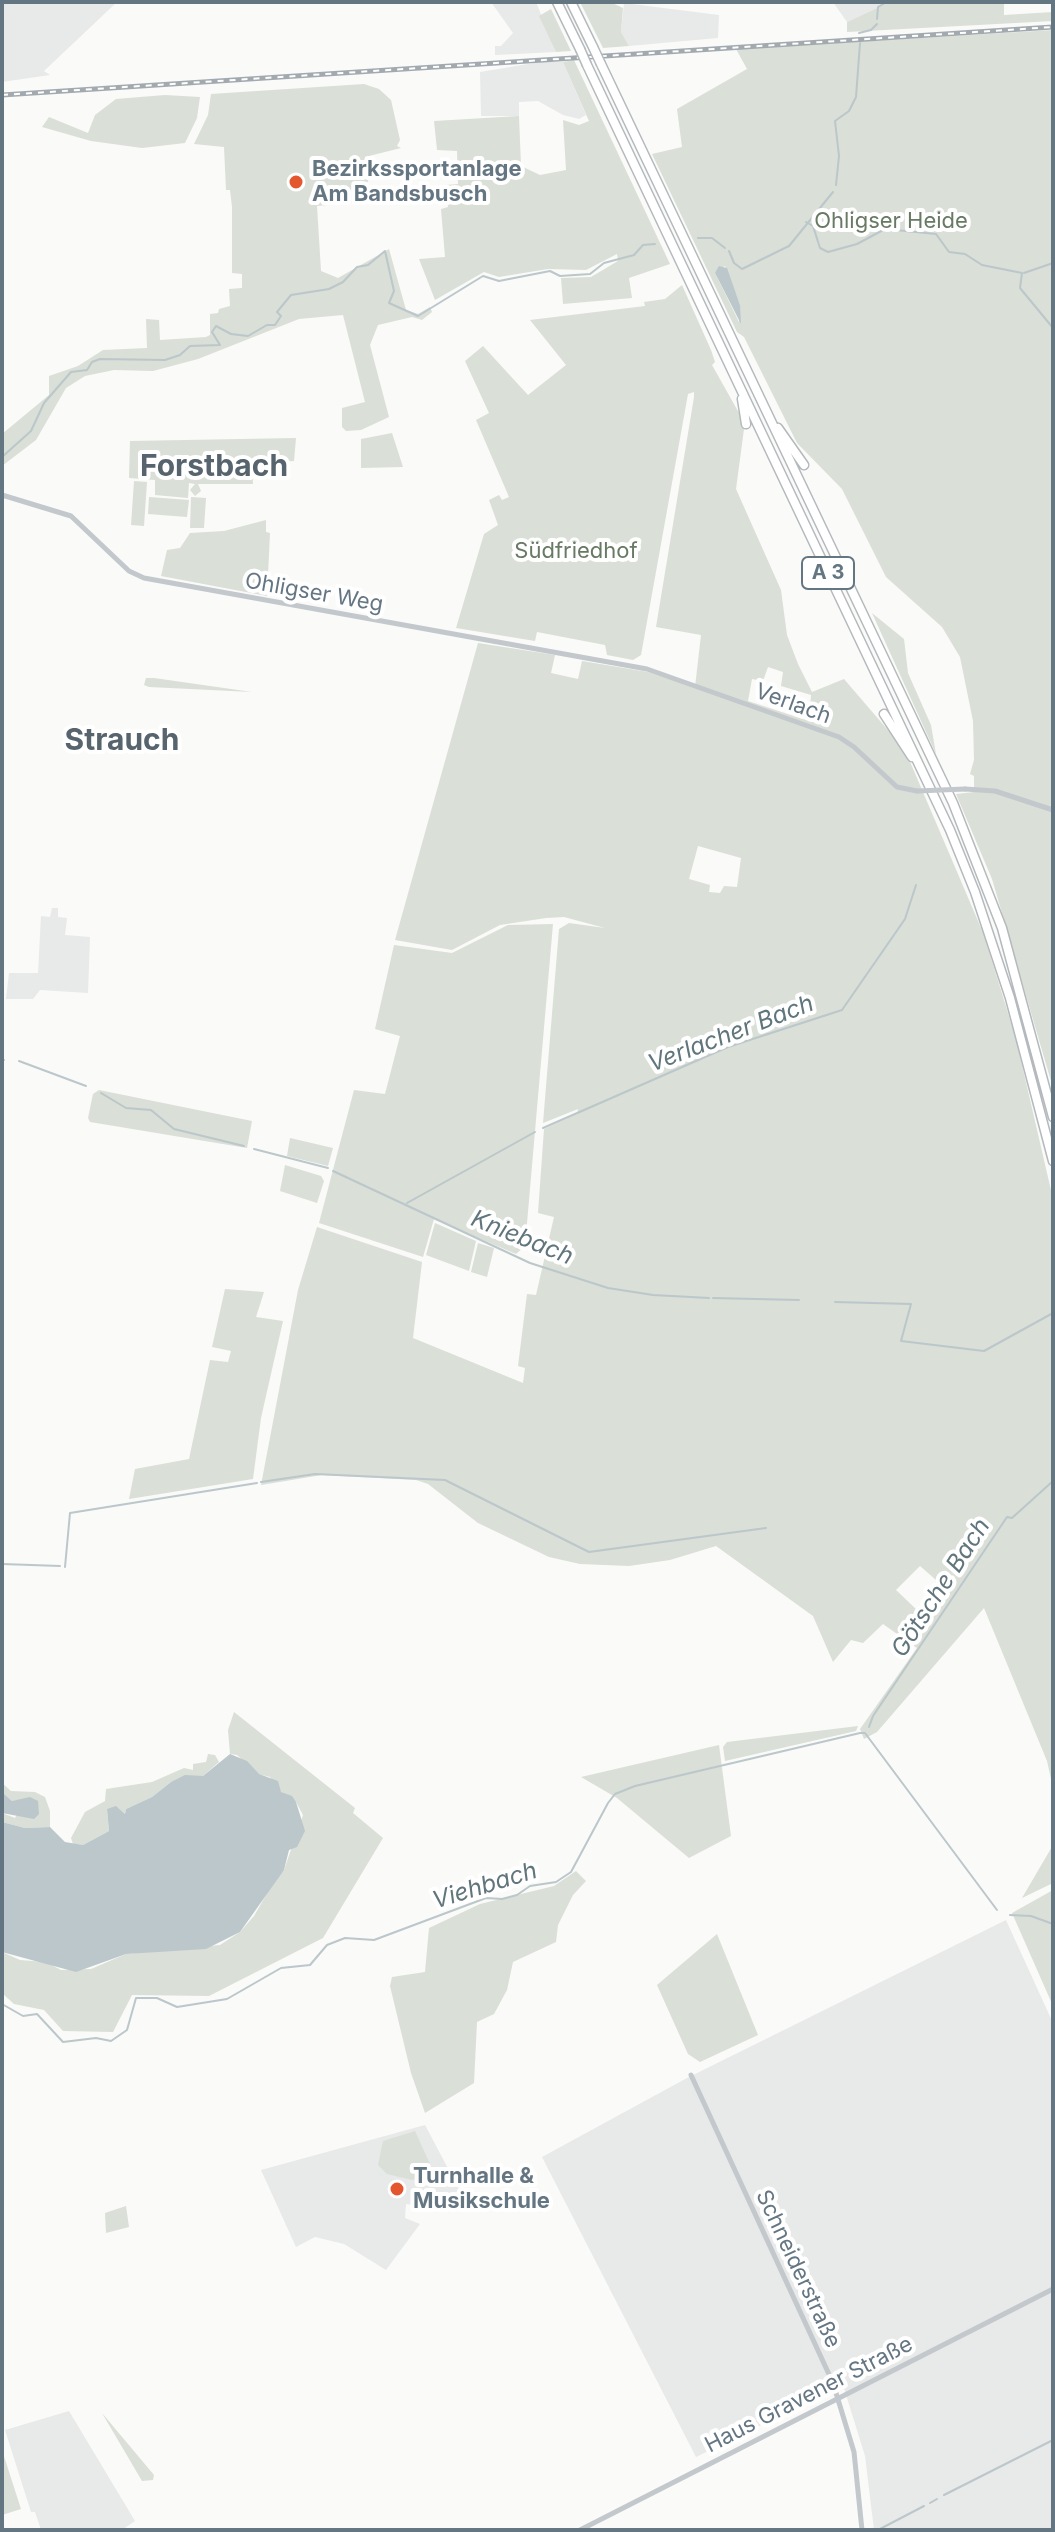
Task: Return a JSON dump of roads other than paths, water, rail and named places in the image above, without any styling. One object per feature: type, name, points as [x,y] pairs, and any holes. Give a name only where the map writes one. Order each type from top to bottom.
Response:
[{"type":"highway","name":"A 3","points":[[571,2],[953,803],[1002,928],[1053,1117]]},
{"type":"highway","name":"A 3","points":[[558,4],[929,782],[975,892],[1010,998],[1053,1161]]},
{"type":"highway","points":[[729,364],[746,424]]},
{"type":"highway","points":[[764,408],[804,465]]},
{"type":"highway","points":[[884,714],[929,782]]},
{"type":"highway","points":[[944,771],[953,803]]},
{"type":"street","name":"Ohligser Weg","points":[[2,495],[71,516],[129,571],[144,578],[645,668]]},
{"type":"street","name":"Verlach","points":[[645,668],[839,737],[897,787],[917,791],[966,789],[1002,793],[1053,810]]},
{"type":"street","name":"Schneiderstraße","points":[[691,2075],[810,2327],[839,2399],[854,2452],[862,2530]]},
{"type":"street","name":"Haus Gravener Straße","points":[[580,2530],[747,2442],[839,2399],[1053,2289]]},
{"type":"waterway","points":[[877,19],[878,7],[887,2]]},
{"type":"waterway","points":[[859,33],[871,30],[877,24]]},
{"type":"waterway","points":[[836,185],[839,156],[835,121],[849,111],[856,97],[860,43]]},
{"type":"waterway","points":[[729,251],[734,263],[742,269],[789,246],[833,192]]},
{"type":"waterway","points":[[806,222],[813,226],[820,248],[828,252],[857,244],[885,229],[936,234],[949,252],[965,254],[982,265],[1022,273],[1020,288],[1053,328]]},
{"type":"waterway","points":[[698,238],[712,238],[725,248]]},
{"type":"waterway","points":[[2,457],[31,431],[44,403],[71,372],[87,370],[92,362],[100,359],[165,360],[180,355],[190,346],[220,345],[212,332],[216,326],[231,334],[248,336],[267,325],[275,325],[281,316],[277,312],[291,295],[329,289],[343,282],[357,267],[368,265],[385,251],[394,291],[389,303],[418,316],[483,276],[499,281],[550,271],[560,276],[590,274],[604,263],[634,255],[643,245],[655,244]]},
{"type":"waterway","points":[[1024,273],[1053,263]]},
{"type":"waterway","name":"Verlacher Bach","points":[[543,1128],[728,1047],[842,1010],[905,919],[916,885]]},
{"type":"waterway","name":"Kniebach","points":[[19,1061],[86,1086]]},
{"type":"waterway","name":"Kniebach","points":[[101,1093],[126,1108],[151,1110],[174,1129],[244,1146]]},
{"type":"waterway","name":"Verlacher Bach","points":[[407,1203],[535,1132]]},
{"type":"waterway","name":"Kniebach","points":[[254,1149],[328,1168]]},
{"type":"waterway","name":"Kniebach","points":[[333,1171],[530,1263],[608,1288],[653,1295],[709,1298]]},
{"type":"waterway","name":"Kniebach","points":[[713,1298],[799,1300]]},
{"type":"waterway","name":"Kniebach","points":[[835,1302],[911,1304],[901,1341],[984,1351],[1053,1313]]},
{"type":"waterway","points":[[261,1482],[315,1474],[445,1480],[589,1552],[766,1528]]},
{"type":"waterway","name":"Götsche Bach","points":[[869,1727],[873,1716],[1007,1517],[1012,1518],[1053,1481]]},
{"type":"waterway","points":[[65,1567],[70,1513],[257,1483]]},
{"type":"waterway","points":[[2,1564],[60,1566]]},
{"type":"waterway","name":"Viehbach","points":[[2,2004],[23,2016],[37,2014],[63,2042],[96,2038],[111,2041],[127,2030],[136,1998],[157,1998],[177,2007],[227,1999],[281,1968],[310,1965],[327,1945],[345,1938],[374,1940],[486,1898],[502,1899],[517,1895],[530,1886],[556,1882],[571,1872],[615,1794],[635,1786],[860,1733],[865,1733],[997,1910]]},
{"type":"waterway","name":"Viehbach","points":[[1010,1915],[1031,1916],[1053,1924]]},
{"type":"waterway","points":[[944,2495],[1053,2440]]},
{"type":"waterway","points":[[930,2503],[937,2499]]},
{"type":"waterway","points":[[878,2530],[924,2506]]},
{"type":"railway","points":[[2,95],[1053,27]]},
{"type":"place","name":"Bezirkssportanlage Am Bandsbusch","points":[[296,182]]},
{"type":"place","name":"Turnhalle & Musikschule","points":[[397,2189]]},
{"type":"district","name":"Forstbach","points":[[214,467]]},
{"type":"district","name":"Strauch","points":[[122,741]]},
{"type":"park label","name":"Ohligser Heide","points":[[891,221]]},
{"type":"park label","name":"Südfriedhof","points":[[576,551]]}]
